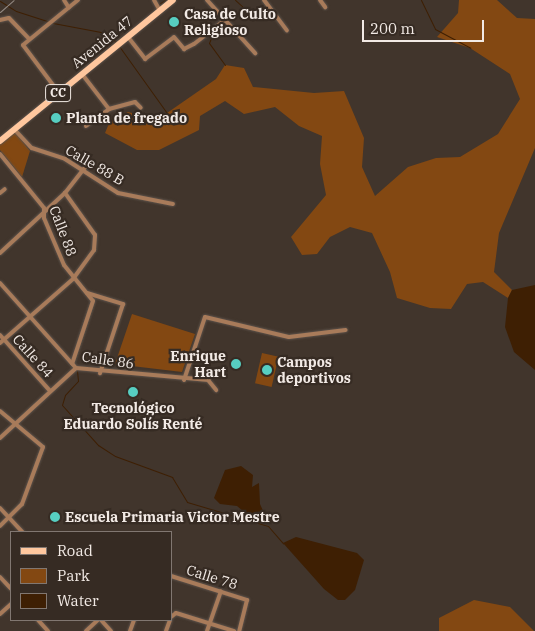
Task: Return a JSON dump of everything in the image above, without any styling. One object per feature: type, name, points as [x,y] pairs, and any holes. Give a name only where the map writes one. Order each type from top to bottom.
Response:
[{"type":"main road","name":"Avenida 47","points":[[0,141],[173,0]]},
{"type":"street","points":[[64,0],[69,8]]},
{"type":"street","points":[[59,93],[23,45],[78,0]]},
{"type":"street","points":[[207,0],[223,21],[254,53]]},
{"type":"street","points":[[264,0],[287,30]]},
{"type":"street","points":[[320,0],[325,7]]},
{"type":"street","points":[[157,1],[160,11]]},
{"type":"street","points":[[0,20],[6,17],[29,39]]},
{"type":"street","points":[[128,37],[145,59],[174,37],[184,49],[223,21]]},
{"type":"street","points":[[82,74],[109,109]]},
{"type":"street","points":[[86,126],[109,109],[135,102],[141,108]]},
{"type":"street","name":"Calle 88 B","points":[[14,129],[32,148],[65,159],[83,173],[118,193],[173,204]]},
{"type":"street","name":"Calle 88","points":[[0,154],[45,213],[58,251],[73,279],[87,293],[92,304],[74,366]]},
{"type":"street","points":[[0,253],[65,193],[83,173],[89,162]]},
{"type":"street","points":[[0,193],[5,189]]},
{"type":"street","points":[[0,343],[73,279],[94,250],[95,235],[65,193]]},
{"type":"street","name":"Calle 86","points":[[0,283],[74,366],[100,372],[184,380],[208,380],[216,390]]},
{"type":"street","name":"Calle 88","points":[[87,293],[122,303],[123,308],[100,372]]},
{"type":"street","points":[[184,380],[205,317],[289,337],[346,330]]},
{"type":"street","name":"Calle 84","points":[[0,336],[50,391]]},
{"type":"street","points":[[0,438],[74,366]]},
{"type":"street","points":[[0,412],[43,447],[22,504],[0,526]]},
{"type":"street","points":[[0,508],[21,531]]},
{"type":"street","name":"Calle 78","points":[[172,576],[246,598],[248,604],[239,631]]},
{"type":"street","points":[[0,577],[10,588]]},
{"type":"street","points":[[207,631],[221,592]]},
{"type":"street","points":[[0,614],[10,605]]},
{"type":"street","points":[[172,616],[176,612],[234,631]]},
{"type":"street","points":[[39,621],[48,631]]},
{"type":"street","points":[[86,631],[98,621]]},
{"type":"street","points":[[100,621],[111,631]]},
{"type":"green space","points":[[459,0],[497,0],[517,18],[535,19],[535,148],[499,233],[494,272],[512,290],[508,298],[483,282],[467,284],[451,309],[430,308],[397,298],[390,272],[372,233],[350,227],[330,237],[317,254],[302,255],[291,237],[326,195],[320,164],[322,136],[299,126],[275,107],[244,114],[225,101],[200,116],[199,130],[159,150],[137,150],[105,133],[110,121],[128,112],[153,118],[167,113],[216,79],[225,65],[244,68],[253,87],[314,93],[344,91],[364,138],[362,167],[375,196],[408,167],[436,158],[460,157],[498,134],[520,99],[510,74],[470,48],[437,37],[458,13]]},
{"type":"green space","points":[[15,132],[30,151],[22,177],[0,150],[0,144]]},
{"type":"green space","points":[[132,314],[195,334],[182,372],[115,364]]},
{"type":"green space","name":"Campos deportivos","points":[[262,353],[279,357],[272,387],[255,383]]},
{"type":"green space","points":[[474,600],[510,607],[534,631],[439,631],[439,618]]},
{"type":"water","points":[[535,285],[535,370],[514,352],[505,327],[508,298],[512,290]]},
{"type":"water","points":[[241,466],[253,475],[252,487],[259,483],[260,504],[264,513],[262,518],[255,521],[237,506],[220,504],[214,498],[225,470]]},
{"type":"water","points":[[296,537],[357,553],[364,560],[355,590],[345,600],[338,600],[324,589],[283,543]]},
{"type":"waterway","points":[[159,4],[165,0]]},
{"type":"waterway","points":[[229,21],[244,8],[235,0]]},
{"type":"waterway","points":[[421,0],[435,29],[470,48]]},
{"type":"waterway","points":[[0,1],[16,11],[49,22]]},
{"type":"waterway","points":[[53,23],[106,33],[117,43]]},
{"type":"waterway","points":[[225,24],[213,33],[209,43],[225,65]]},
{"type":"waterway","points":[[119,46],[167,113]]},
{"type":"waterway","points":[[77,371],[78,381],[65,395],[62,405],[98,445],[115,456],[172,477],[187,502],[268,526],[283,543]]},
{"type":"railway","points":[[0,12],[14,0]]},
{"type":"place","name":"Casa de Culto Religioso","points":[[174,22]]},
{"type":"place","name":"Planta de fregado","points":[[56,118]]},
{"type":"place","name":"Enrique Hart","points":[[236,364]]},
{"type":"place","name":"Campos deportivos","points":[[267,370]]},
{"type":"place","name":"Tecnológico Eduardo Solís Renté","points":[[133,392]]},
{"type":"place","name":"Escuela Primaria Victor Mestre","points":[[55,517]]}]
